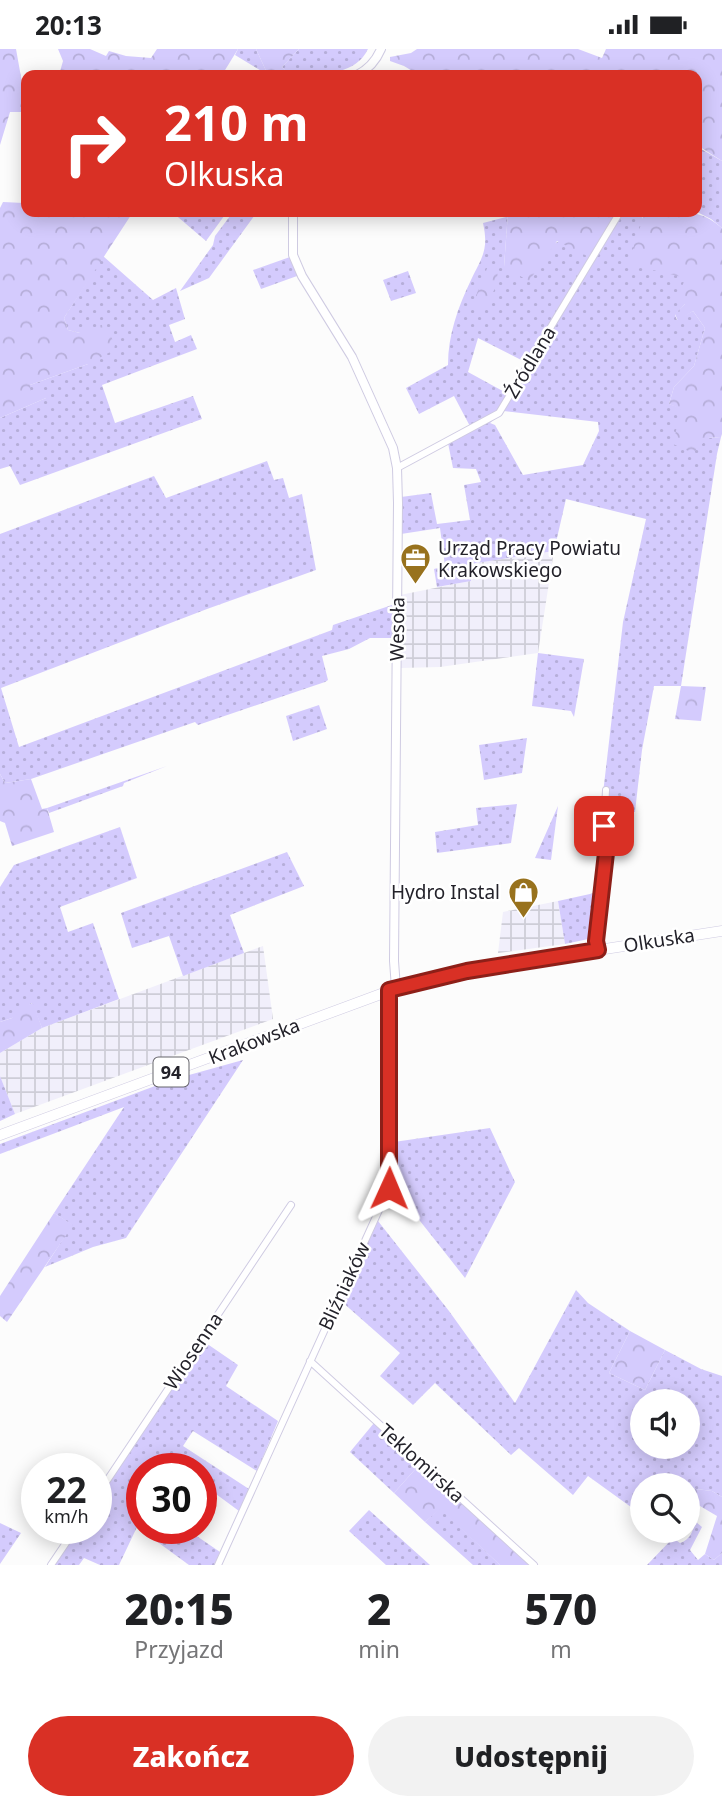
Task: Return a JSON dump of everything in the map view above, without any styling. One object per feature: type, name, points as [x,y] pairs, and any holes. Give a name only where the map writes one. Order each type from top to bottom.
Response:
[{"type":"main road","name":"Olkuska","points":[[393,989],[467,971],[722,931]]},
{"type":"main road","name":"Krakowska","points":[[0,1135],[393,989]]},
{"type":"street","points":[[366,70],[381,49]]},
{"type":"street","name":"Wesoła","points":[[293,217],[295,259],[302,276],[352,357],[387,430],[397,468],[393,989]]},
{"type":"street","name":"Źródlana","points":[[397,468],[499,413],[617,217]]},
{"type":"street","points":[[598,950],[596,941],[606,853],[606,790]]},
{"type":"street","name":"Bliźniaków","points":[[218,1565],[389,1188],[393,989]]},
{"type":"street","name":"Wiosenna","points":[[112,1473],[291,1205]]},
{"type":"street","name":"Teklomirska","points":[[310,1361],[534,1565]]},
{"type":"street","points":[[51,1565],[65,1544]]},
{"type":"shaded area","points":[[554,551],[538,653],[440,667],[401,668],[400,595],[470,581],[469,564]]},
{"type":"shaded area","points":[[558,901],[565,944],[498,953],[503,912]]},
{"type":"shaded area","points":[[263,946],[273,1019],[15,1114],[0,1076],[0,1053],[42,1028]]},
{"type":"green space","points":[[0,49],[16,49],[21,77],[21,112],[10,112],[0,145]]},
{"type":"green space","points":[[58,49],[90,49],[106,56],[109,51],[126,56],[151,58],[157,49],[238,49],[225,70],[60,70],[63,61]]},
{"type":"green space","points":[[238,49],[256,49],[266,70],[260,70],[235,55]]},
{"type":"green space","points":[[256,49],[299,49],[282,67],[285,70],[266,70]]},
{"type":"green space","points":[[299,49],[368,49],[354,65],[344,70],[285,70],[282,67]]},
{"type":"green space","points":[[417,49],[578,49],[602,58],[606,49],[722,49],[722,161],[702,148],[702,70],[411,70],[390,61],[390,57],[411,53]]},
{"type":"green space","points":[[702,149],[722,161],[722,228],[702,214]]},
{"type":"green space","points":[[3,202],[21,203],[21,217],[130,217],[64,318],[68,330],[80,333],[104,324],[115,344],[114,350],[88,364],[30,385],[31,392],[44,389],[46,398],[0,418],[0,208]]},
{"type":"green space","points":[[702,216],[722,228],[722,434],[721,437],[708,438],[693,453],[673,444],[681,409],[669,404],[674,387],[694,366],[705,328],[693,311],[678,321],[675,314],[685,304],[677,296],[686,278],[628,264],[643,218]]},
{"type":"green space","points":[[178,217],[223,217],[206,241]]},
{"type":"green space","points":[[229,217],[253,217],[209,278],[180,291],[213,245],[215,236]]},
{"type":"green space","points":[[508,217],[504,267],[611,217],[642,217],[687,278],[685,304],[675,315],[677,320],[693,311],[705,328],[694,366],[674,387],[669,404],[681,408],[708,438],[721,437],[681,686],[654,686],[642,750],[635,812],[607,808],[602,802],[623,622],[646,519],[566,499],[554,551],[470,564],[471,581],[437,587],[434,569],[445,566],[440,528],[401,534],[401,497],[431,493],[437,524],[470,520],[464,485],[481,482],[476,469],[453,468],[448,443],[472,430],[454,396],[419,414],[406,388],[448,365],[455,321],[483,253],[483,223]],"holes":[[[478,338],[531,365],[512,396],[468,372]],[[504,411],[598,422],[599,431],[583,465],[523,475],[495,425],[490,423]]]},
{"type":"green space","points":[[508,217],[619,217],[593,259],[557,241],[529,281],[504,267]]},
{"type":"green space","points":[[103,256],[153,300],[176,288],[185,319],[169,325],[175,342],[191,335],[197,349],[102,385],[115,423],[193,396],[202,419],[20,485],[10,466],[0,469],[0,418],[46,398],[30,392],[30,385],[88,364],[80,333],[68,330],[64,318]]},
{"type":"green space","points":[[290,257],[297,276],[261,289],[253,270]]},
{"type":"green space","points":[[488,266],[498,271],[496,286],[487,305],[471,308]]},
{"type":"green space","points":[[408,271],[416,293],[391,301],[383,280]]},
{"type":"green space","points":[[267,461],[274,480],[283,478],[289,498],[302,494],[316,570],[1,688],[19,747],[332,630],[333,625],[392,605],[392,638],[370,638],[349,649],[322,656],[328,680],[325,682],[198,725],[195,722],[31,779],[5,783],[0,774],[0,534],[154,476],[166,498]]},
{"type":"green space","points":[[538,653],[584,659],[574,717],[571,711],[532,706]]},
{"type":"green space","points":[[681,686],[706,687],[701,721],[675,719]]},
{"type":"green space","points":[[319,705],[327,729],[293,741],[286,716]]},
{"type":"green space","points":[[527,738],[522,773],[484,780],[479,745]]},
{"type":"green space","points":[[167,766],[124,783],[123,786],[49,813],[47,808]]},
{"type":"green space","points":[[0,774],[5,783],[31,779],[42,809],[47,808],[54,832],[12,846],[5,823],[0,821]]},
{"type":"green space","points":[[517,804],[511,843],[437,853],[435,832],[478,825],[476,808]]},
{"type":"green space","points":[[558,806],[551,860],[535,858]]},
{"type":"green space","points":[[120,827],[137,878],[60,907],[68,932],[93,923],[119,999],[42,1028],[32,1003],[12,1018],[0,1022],[0,887],[14,865]]},
{"type":"green space","points":[[287,852],[304,886],[230,915],[244,953],[183,976],[169,936],[132,948],[121,913]]},
{"type":"green space","points":[[599,892],[593,938],[565,944],[558,901]]},
{"type":"green space","points":[[33,1003],[42,1028],[0,1053],[0,1022],[12,1018],[15,1010]]},
{"type":"green space","points":[[243,1060],[126,1238],[93,1247],[45,1267],[72,1225],[54,1213],[124,1107],[0,1154],[0,1144],[171,1080]]},
{"type":"green space","points":[[0,1076],[15,1114],[0,1121]]},
{"type":"green space","points":[[490,1128],[515,1182],[465,1278],[394,1188],[394,1142]]},
{"type":"green space","points":[[54,1213],[73,1225],[7,1322],[0,1316],[0,1296]]},
{"type":"green space","points":[[378,1221],[449,1311],[515,1403],[576,1290],[588,1303],[630,1331],[609,1373],[643,1389],[630,1389],[630,1459],[700,1459],[700,1389],[646,1389],[665,1350],[701,1369],[722,1376],[722,1497],[712,1491],[700,1490],[700,1473],[630,1473],[630,1506],[588,1476],[573,1495],[519,1448],[511,1455],[435,1383],[413,1405],[380,1376],[400,1353],[341,1301]]},
{"type":"green space","points":[[630,1331],[665,1350],[646,1389],[609,1373]]},
{"type":"green space","points":[[203,1341],[238,1365],[226,1386],[278,1421],[257,1471],[193,1431],[183,1446],[194,1453],[127,1453]]},
{"type":"green space","points":[[374,1423],[419,1465],[394,1493],[350,1452]]},
{"type":"green space","points":[[126,1455],[126,1544],[129,1544],[119,1565],[100,1565],[84,1558],[79,1565],[54,1565],[68,1544],[112,1544],[112,1475]]},
{"type":"green space","points":[[419,1465],[530,1565],[500,1565],[440,1509],[425,1522],[394,1493]]},
{"type":"green space","points":[[217,1468],[249,1489],[239,1511],[217,1495]]},
{"type":"green space","points":[[700,1490],[712,1491],[722,1497],[722,1553],[714,1560],[705,1554],[717,1516],[700,1506]]},
{"type":"green space","points":[[440,1508],[500,1565],[473,1565],[425,1522]]},
{"type":"green space","points":[[369,1510],[430,1565],[386,1565],[349,1531]]},
{"type":"green space","points":[[0,1523],[21,1533],[0,1564]]},
{"type":"green space","points":[[668,1543],[694,1543],[690,1550],[698,1560],[705,1554],[714,1560],[722,1553],[722,1565],[647,1565]]},
{"type":"green space","points":[[160,1544],[208,1544],[220,1552],[214,1565],[189,1565]]},
{"type":"place","name":"Urząd Pracy Powiatu Krakowskiego","points":[[415,586]]},
{"type":"place","name":"Hydro Instal","points":[[523,919]]},
{"type":"route","points":[[389,1188],[389,990],[467,971],[598,950],[596,941],[606,853],[604,826]]}]
